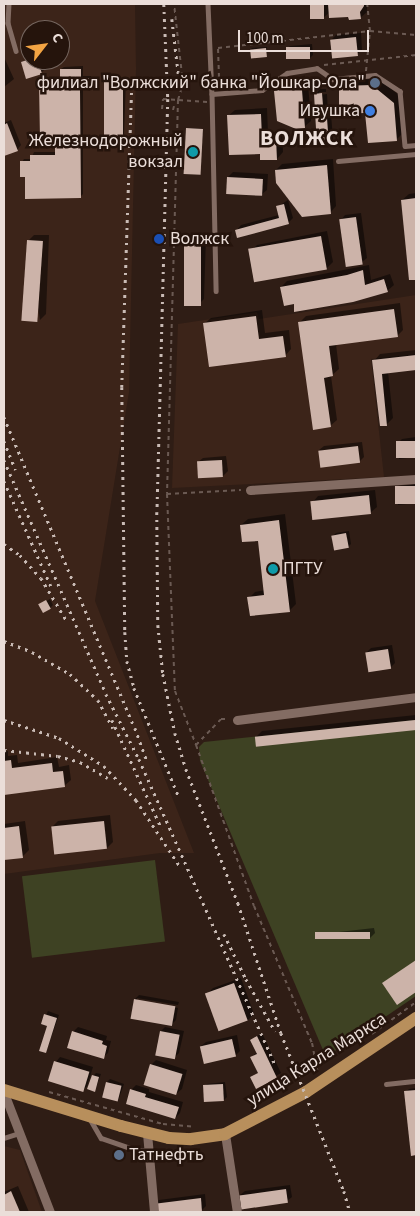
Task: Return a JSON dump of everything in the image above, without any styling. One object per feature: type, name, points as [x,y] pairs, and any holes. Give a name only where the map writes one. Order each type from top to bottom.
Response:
[{"type":"main road","name":"улица Карла Маркса","points":[[4,1092],[147,1133],[191,1139],[225,1134],[306,1092],[416,1018]]},
{"type":"street","points":[[250,490],[416,479]]},
{"type":"street","points":[[238,720],[416,697]]},
{"type":"street","points":[[4,1092],[50,1212]]},
{"type":"street","points":[[147,1133],[154,1212]]},
{"type":"street","points":[[225,1134],[236,1212]]},
{"type":"lane","points":[[9,4],[8,23],[16,51]]},
{"type":"lane","points":[[208,4],[216,291]]},
{"type":"lane","points":[[212,94],[262,90],[287,73],[317,68],[334,79],[375,75],[400,91],[405,146],[416,145]]},
{"type":"lane","points":[[338,161],[416,154]]},
{"type":"lane","points":[[386,1084],[416,1081]]},
{"type":"lane","points":[[88,1116],[101,1138],[133,1149],[148,1150]]},
{"type":"lane","points":[[4,1138],[19,1133]]},
{"type":"path","points":[[174,4],[183,84],[178,100],[167,494],[176,691],[254,906],[312,1043],[318,1073],[325,1067]]},
{"type":"path","points":[[366,76],[365,62],[370,31],[367,4]]},
{"type":"path","points":[[219,94],[218,48],[370,31],[416,35]]},
{"type":"path","points":[[323,65],[416,56]]},
{"type":"path","points":[[162,109],[163,99],[212,102]]},
{"type":"path","points":[[173,110],[174,106]]},
{"type":"path","points":[[167,494],[250,490]]},
{"type":"path","points":[[196,745],[221,719],[238,720]]},
{"type":"path","points":[[371,1035],[416,1002]]},
{"type":"path","points":[[41,1090],[163,1124],[196,1127]]},
{"type":"shaded area","points":[[4,4],[135,4],[136,69],[129,392],[95,601],[194,853],[160,853],[4,874]]},
{"type":"shaded area","points":[[416,295],[416,354],[371,359],[384,477],[172,488],[178,324],[257,312],[259,319]]},
{"type":"shaded area","points":[[4,1146],[20,1150],[42,1212],[4,1212]]},
{"type":"green space","points":[[415,720],[416,996],[326,1057],[200,761],[199,747],[204,742]]},
{"type":"green space","points":[[155,860],[165,941],[32,958],[22,876]]},
{"type":"building","points":[[310,4],[324,4],[324,19],[310,19]]},
{"type":"building","points":[[328,4],[364,4],[360,12],[361,19],[349,20],[348,17],[329,18]]},
{"type":"building","points":[[356,37],[358,56],[332,59],[330,40]]},
{"type":"building","points":[[286,47],[310,47],[310,59],[286,59]]},
{"type":"building","points":[[266,48],[267,57],[251,59],[250,50]]},
{"type":"building","points":[[81,69],[81,78],[89,78],[89,89],[80,89],[81,198],[25,199],[25,177],[20,177],[20,161],[30,161],[30,155],[55,155],[55,140],[40,140],[39,82],[60,82],[60,70]]},
{"type":"building","points":[[23,70],[41,70],[42,74],[26,79]]},
{"type":"building","points":[[104,81],[123,81],[123,138],[104,138]]},
{"type":"building","points":[[372,85],[394,103],[397,141],[368,143],[365,113],[339,114],[339,86]]},
{"type":"building","points":[[297,86],[298,90],[302,90],[305,128],[296,129],[277,121],[274,91],[280,90],[279,87]]},
{"type":"building","points":[[322,93],[324,118],[327,118],[329,145],[317,146],[314,94]]},
{"type":"building","points":[[261,114],[262,138],[276,138],[277,160],[260,160],[260,154],[229,155],[227,115]]},
{"type":"building","points":[[7,123],[18,151],[4,156],[4,125]]},
{"type":"building","name":"Железнодорожный вокзал","points":[[186,128],[203,129],[201,175],[184,174]]},
{"type":"building","points":[[327,165],[331,214],[302,217],[276,183],[275,170]]},
{"type":"building","points":[[227,177],[263,179],[262,196],[226,194]]},
{"type":"building","points":[[416,198],[416,280],[409,280],[401,200]]},
{"type":"building","points":[[284,204],[289,224],[237,238],[235,230],[279,218],[276,206]]},
{"type":"building","points":[[356,217],[363,265],[346,267],[339,219]]},
{"type":"building","points":[[321,236],[327,269],[254,282],[248,249]]},
{"type":"building","points":[[27,240],[43,241],[37,322],[21,321]]},
{"type":"building","points":[[184,241],[201,241],[201,306],[184,306]]},
{"type":"building","points":[[363,270],[365,285],[384,279],[388,292],[353,302],[294,312],[294,304],[284,306],[280,287],[347,275]]},
{"type":"building","points":[[394,309],[398,337],[329,346],[333,376],[324,378],[331,427],[313,430],[298,322]]},
{"type":"building","points":[[256,316],[259,339],[283,336],[286,357],[209,367],[203,323]]},
{"type":"building","points":[[416,355],[416,370],[382,374],[387,426],[380,426],[372,360]]},
{"type":"building","points":[[396,441],[416,441],[416,458],[396,458]]},
{"type":"building","points":[[358,446],[360,463],[320,468],[318,451]]},
{"type":"building","points":[[222,460],[223,477],[198,478],[197,461]]},
{"type":"building","points":[[395,486],[416,486],[416,504],[395,504]]},
{"type":"building","points":[[369,495],[371,514],[312,520],[310,501]]},
{"type":"building","name":"ПГТУ","points":[[279,520],[290,612],[250,616],[247,597],[264,595],[258,541],[242,542],[240,525]]},
{"type":"building","points":[[346,533],[349,548],[334,551],[331,536]]},
{"type":"building","points":[[46,600],[51,609],[43,613],[38,604]]},
{"type":"building","points":[[388,649],[391,669],[368,672],[365,653]]},
{"type":"building","points":[[415,720],[416,730],[256,747],[255,737]]},
{"type":"building","points":[[11,760],[12,768],[52,763],[53,772],[63,771],[65,787],[4,795],[4,761]]},
{"type":"building","points":[[104,821],[107,849],[54,854],[51,827]]},
{"type":"building","points":[[19,826],[23,858],[4,860],[4,828]]},
{"type":"building","points":[[315,932],[370,932],[370,939],[315,939]]},
{"type":"building","points":[[416,960],[416,992],[397,1005],[382,983]]},
{"type":"building","points":[[234,983],[248,1021],[219,1031],[205,994]]},
{"type":"building","points":[[134,999],[175,1006],[172,1026],[131,1019]]},
{"type":"building","points":[[44,1014],[57,1018],[46,1053],[39,1051],[47,1026],[41,1024]]},
{"type":"building","points":[[72,1031],[103,1041],[102,1044],[107,1046],[104,1059],[67,1048]]},
{"type":"building","points":[[160,1031],[180,1035],[175,1059],[155,1056]]},
{"type":"building","points":[[257,1036],[277,1078],[256,1089],[250,1077],[258,1073],[250,1057],[257,1054],[250,1040]]},
{"type":"building","points":[[232,1039],[236,1057],[204,1064],[200,1046]]},
{"type":"building","points":[[54,1061],[89,1072],[83,1092],[48,1081]]},
{"type":"building","points":[[150,1064],[183,1074],[176,1095],[144,1085]]},
{"type":"building","points":[[92,1075],[99,1077],[95,1092],[87,1089]]},
{"type":"building","points":[[106,1082],[122,1086],[118,1101],[102,1098]]},
{"type":"building","points":[[223,1084],[224,1101],[204,1102],[203,1085]]},
{"type":"building","points":[[130,1089],[146,1094],[145,1097],[179,1107],[175,1119],[126,1104]]},
{"type":"building","points":[[416,1090],[416,1155],[411,1156],[404,1091]]},
{"type":"building","points":[[286,1189],[288,1203],[241,1209],[239,1196]]},
{"type":"building","points":[[11,1191],[20,1212],[4,1212],[4,1195]]},
{"type":"building","points":[[201,1198],[202,1212],[154,1212],[153,1204]]},
{"type":"railway","points":[[164,4],[168,99],[157,512],[158,625],[163,674],[175,733],[186,769],[238,903],[281,1033],[344,1191],[350,1212]]},
{"type":"railway","points":[[172,19],[179,79]]},
{"type":"railway","points":[[132,85],[122,387],[125,632],[127,661],[134,688],[178,795]]},
{"type":"railway","points":[[4,417],[148,763]]},
{"type":"railway","points":[[4,441],[16,470]]},
{"type":"railway","points":[[4,460],[106,694],[139,759],[276,1067]]},
{"type":"railway","points":[[4,481],[51,586]]},
{"type":"railway","points":[[4,544],[20,555],[41,578],[68,623]]},
{"type":"railway","points":[[4,641],[32,652],[70,674],[98,700],[113,728]]},
{"type":"railway","points":[[4,720],[59,738],[104,766],[136,800],[181,868]]},
{"type":"railway","points":[[112,720],[162,829]]},
{"type":"railway","points":[[4,750],[58,756],[80,762],[108,778]]},
{"type":"railway","points":[[224,934],[275,1031]]},
{"type":"place","name":"филиал \"Волжский\" банка \"Йошкар-Ола\"","points":[[375,83]]},
{"type":"place","name":"Ивушка","points":[[370,111]]},
{"type":"place","name":"Железнодорожный вокзал","points":[[193,152]]},
{"type":"place","name":"Волжск","points":[[159,239]]},
{"type":"place","name":"ПГТУ","points":[[273,569]]},
{"type":"place","name":"Татнефть","points":[[119,1155]]},
{"type":"district","name":"ВОЛЖСК","points":[[307,139]]}]
